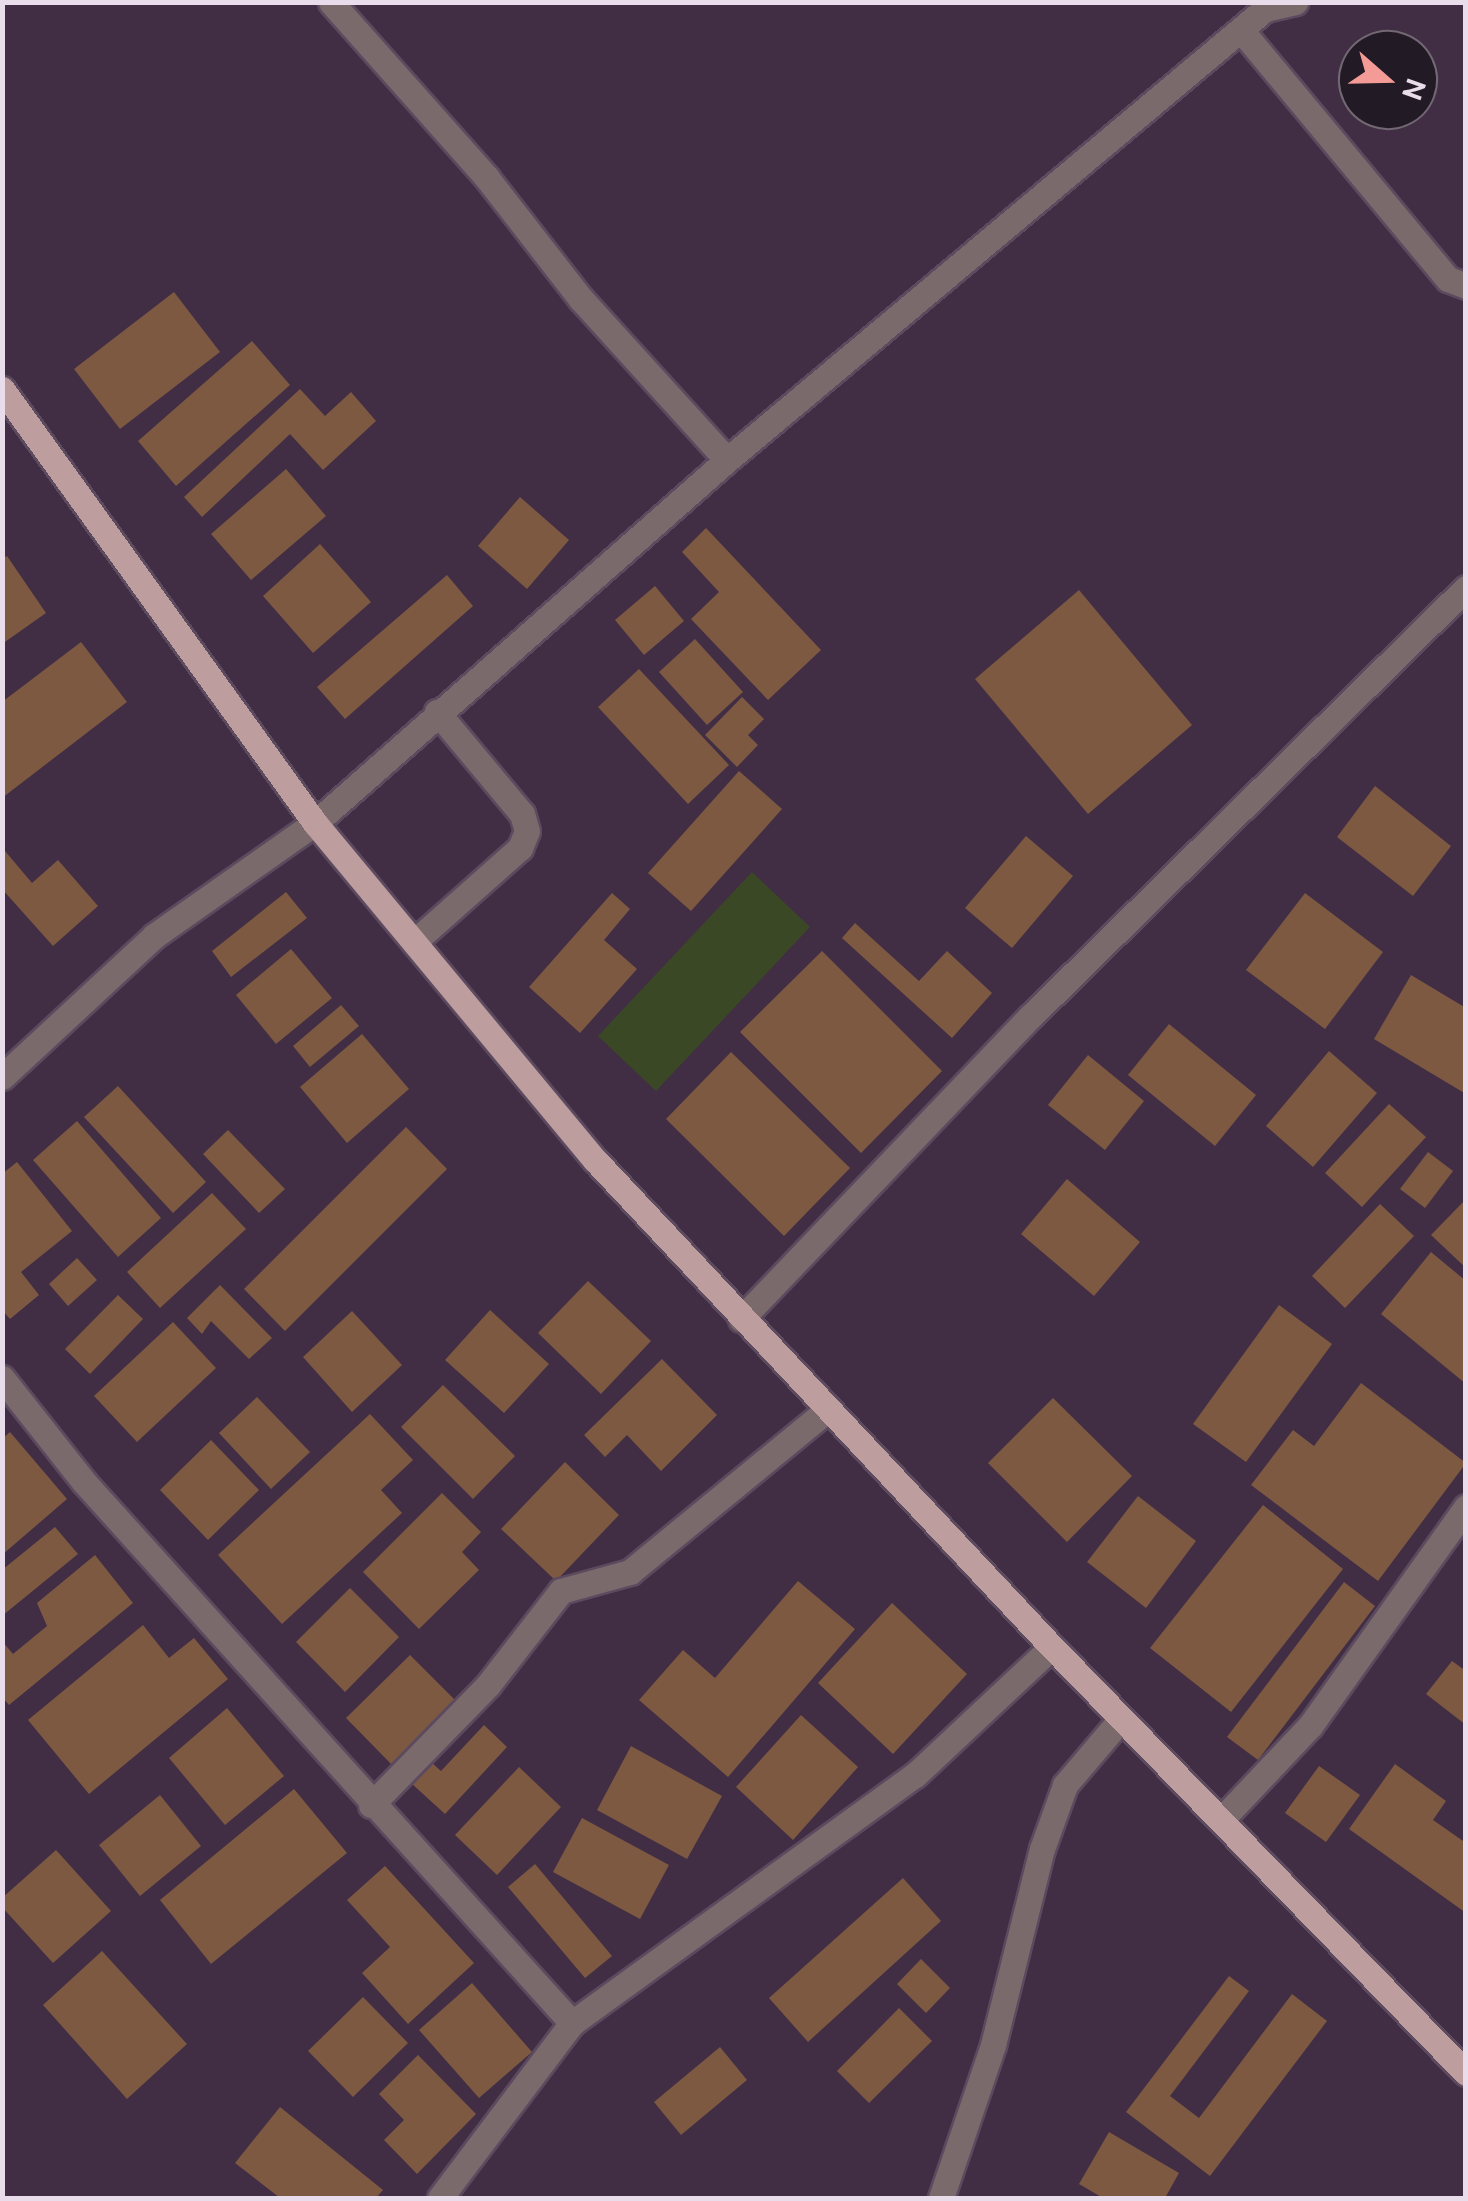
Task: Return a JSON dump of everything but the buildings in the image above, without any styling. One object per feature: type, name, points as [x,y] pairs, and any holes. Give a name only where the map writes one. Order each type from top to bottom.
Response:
[{"type":"main road","points":[[2,389],[315,823],[595,1160],[1052,1647],[1466,2072]]},
{"type":"street","points":[[2,1077],[154,936],[315,823],[726,460],[1265,6],[1294,2]]},
{"type":"street","points":[[334,3],[487,178],[581,300],[726,460]]},
{"type":"street","points":[[1241,30],[1448,280],[1466,286]]},
{"type":"street","points":[[741,1319],[1031,1016],[1466,588]]},
{"type":"street","points":[[414,942],[520,848],[527,831],[522,814],[437,712]]},
{"type":"street","points":[[2,1378],[84,1482],[371,1805],[572,2023]]},
{"type":"street","points":[[371,1805],[488,1684],[561,1591],[630,1572],[827,1410]]},
{"type":"street","points":[[1220,1820],[1310,1726],[1466,1507]]},
{"type":"street","points":[[440,2198],[572,2023],[915,1775],[1052,1647]]},
{"type":"street","points":[[941,2198],[993,2046],[1042,1849],[1065,1785],[1121,1719]]},
{"type":"green space","points":[[752,872],[810,927],[656,1091],[598,1036]]}]
